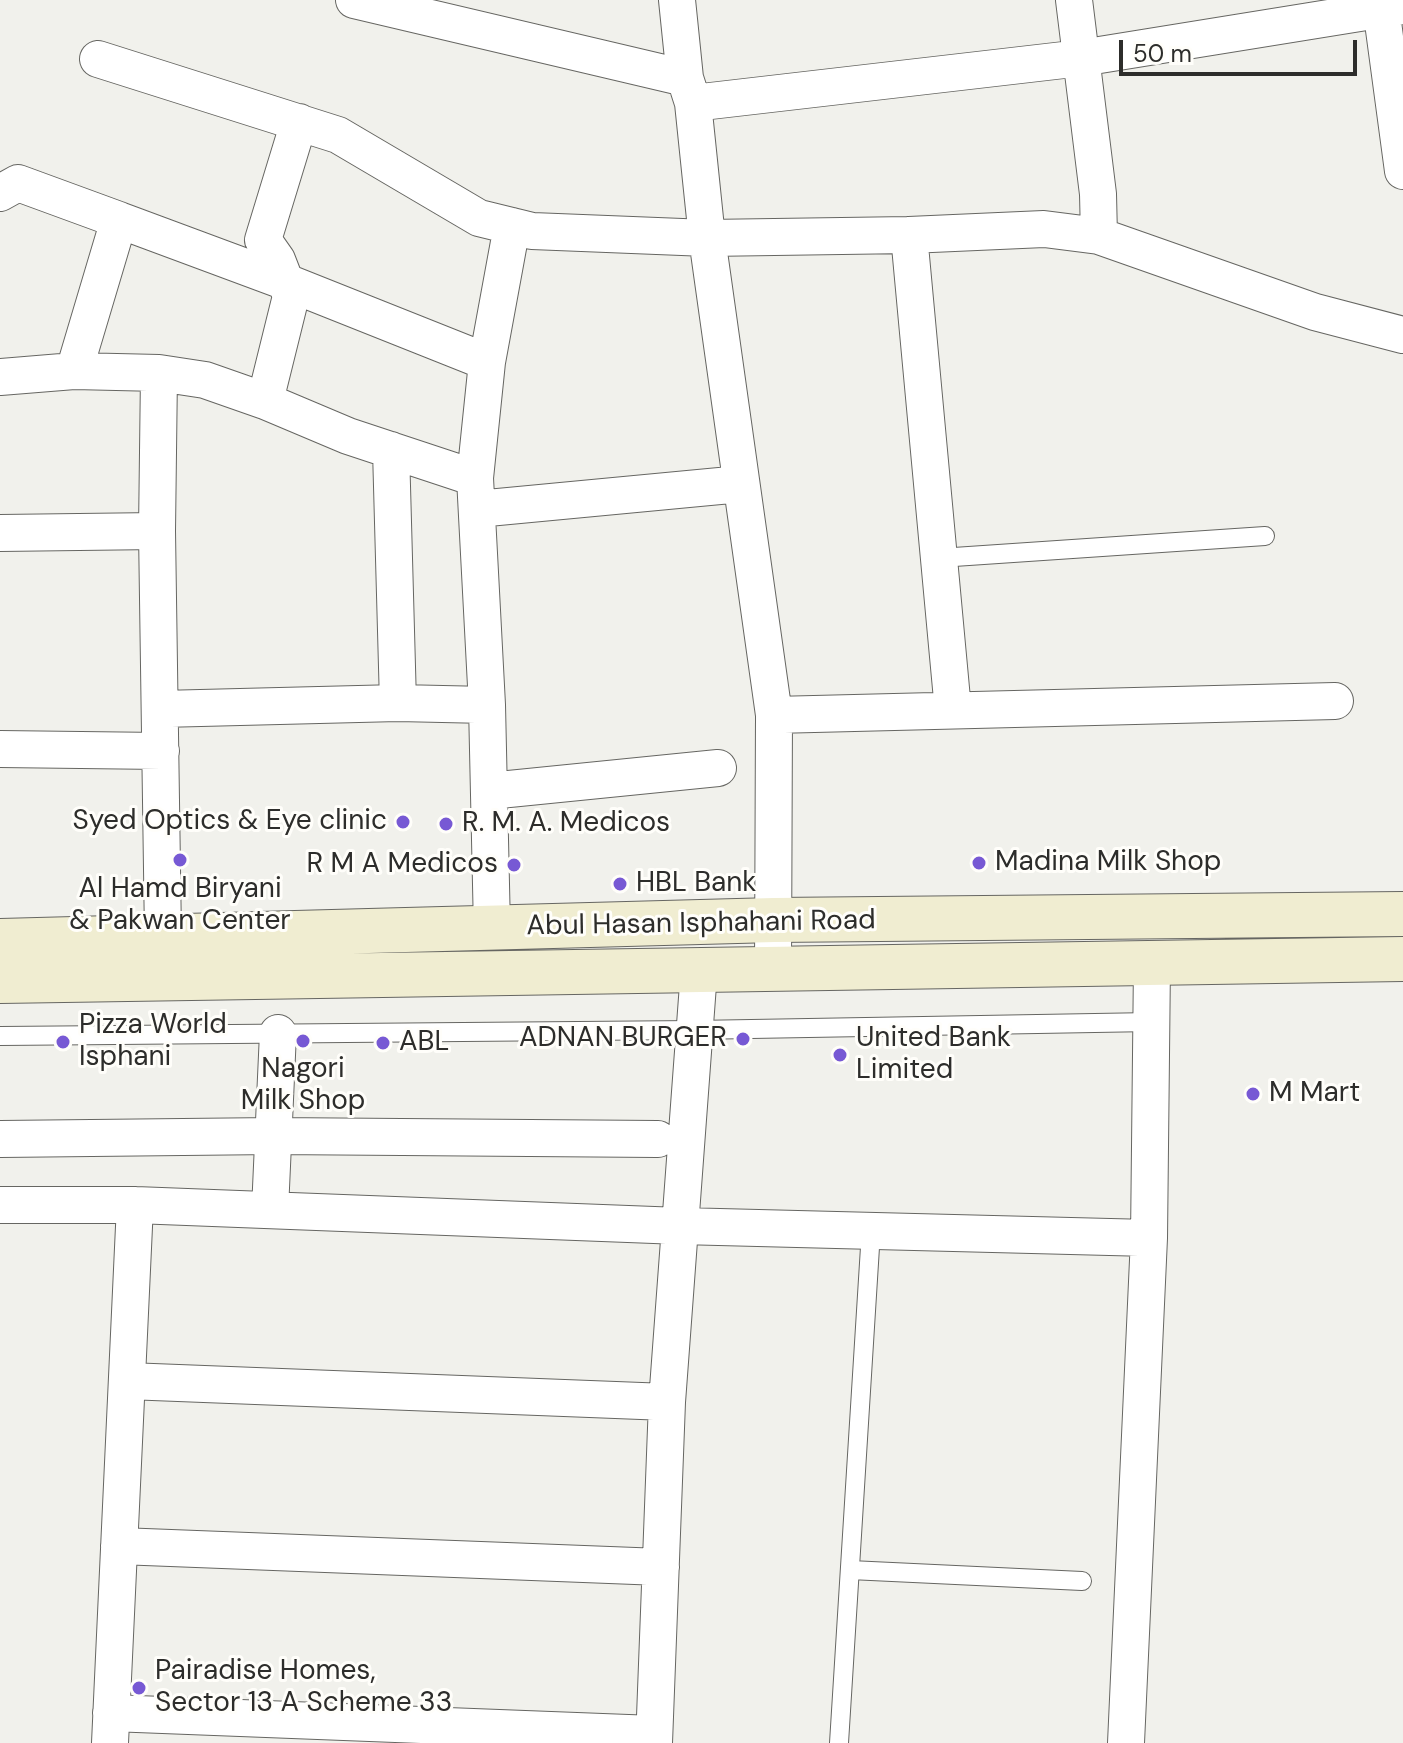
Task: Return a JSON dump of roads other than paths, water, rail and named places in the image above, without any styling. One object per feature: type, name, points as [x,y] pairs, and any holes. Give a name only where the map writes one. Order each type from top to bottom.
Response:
[{"type":"main road","name":"Abul Hasan Isphahani Road","points":[[0,941],[774,920],[1403,914]]},
{"type":"main road","name":"Abul Hasan Isphahani Road","points":[[0,981],[1403,959]]},
{"type":"street","points":[[354,0],[689,90],[1081,58],[1388,5],[1403,171]]},
{"type":"street","points":[[677,0],[774,715],[773,969]]},
{"type":"street","points":[[1074,0],[1098,194],[1099,236]]},
{"type":"street","points":[[98,59],[338,135],[479,218],[532,231],[707,238],[1044,229],[1099,236],[1315,312],[1403,335]]},
{"type":"street","points":[[265,401],[291,296],[277,260],[263,240],[299,122]]},
{"type":"street","points":[[0,193],[18,183],[286,282],[487,362]]},
{"type":"street","points":[[74,371],[119,220]]},
{"type":"street","points":[[492,929],[487,705],[476,493],[487,362],[512,226]]},
{"type":"street","points":[[909,235],[953,710]]},
{"type":"street","points":[[0,377],[74,371],[159,373],[205,380],[391,450],[476,493],[741,484]]},
{"type":"street","points":[[159,373],[157,531],[163,936]]},
{"type":"street","points":[[391,450],[398,703]]},
{"type":"street","points":[[0,533],[157,531]]},
{"type":"street","points":[[774,715],[1335,701]]},
{"type":"street","points":[[161,709],[398,703],[487,705]]},
{"type":"street","points":[[0,749],[161,751]]},
{"type":"street","points":[[489,791],[718,768]]},
{"type":"street","points":[[1126,1743],[1149,1238],[1152,963]]},
{"type":"street","points":[[135,1205],[110,1728],[654,1738],[667,1402],[699,971]]},
{"type":"street","points":[[270,1210],[278,1033]]},
{"type":"street","points":[[0,1139],[274,1136],[658,1139]]},
{"type":"street","points":[[0,1205],[135,1205],[680,1226],[1149,1238]]},
{"type":"street","points":[[127,1381],[667,1402]]},
{"type":"street","points":[[119,1546],[661,1567]]},
{"type":"lane","points":[[939,558],[1265,536]]},
{"type":"lane","points":[[0,1036],[694,1030],[1152,1022]]},
{"type":"lane","points":[[839,1743],[871,1231]]},
{"type":"lane","points":[[850,1570],[1082,1581]]},
{"type":"place","name":"Syed Optics & Eye clinic","points":[[403,822]]},
{"type":"place","name":"R. M. A. Medicos","points":[[446,824]]},
{"type":"place","name":"Al Hamd Biryani & Pakwan Center","points":[[180,860]]},
{"type":"place","name":"Madina Milk Shop","points":[[979,863]]},
{"type":"place","name":"R M A Medicos","points":[[514,865]]},
{"type":"place","name":"HBL Bank","points":[[620,884]]},
{"type":"place","name":"ADNAN BURGER","points":[[743,1039]]},
{"type":"place","name":"Nagori Milk Shop","points":[[303,1041]]},
{"type":"place","name":"Pizza World Isphani","points":[[63,1042]]},
{"type":"place","name":"ABL","points":[[383,1043]]},
{"type":"place","name":"United Bank Limited","points":[[840,1055]]},
{"type":"place","name":"M Mart","points":[[1253,1094]]},
{"type":"place","name":"Pairadise Homes, Sector 13 A Scheme 33","points":[[139,1688]]}]
